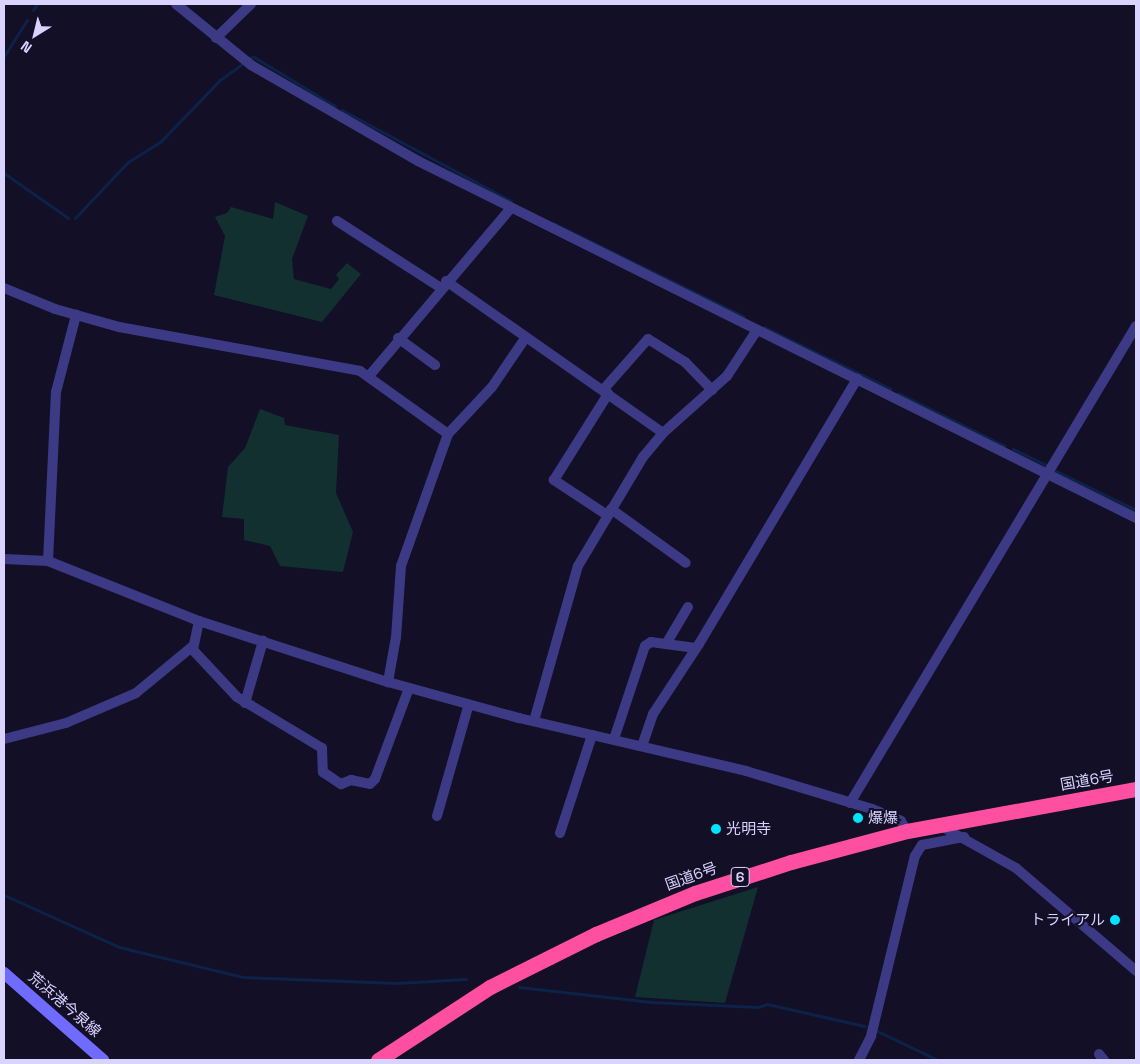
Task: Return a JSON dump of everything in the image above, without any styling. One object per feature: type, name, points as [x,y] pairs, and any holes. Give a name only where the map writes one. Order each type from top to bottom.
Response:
[{"type":"highway","name":"国道6号","points":[[378,1060],[490,987],[612,927],[738,878],[938,824],[1136,789]]},
{"type":"main road","name":"荒浜港今泉線","points":[[4,973],[104,1060]]},
{"type":"street","points":[[176,4],[251,65],[335,114],[511,208],[1049,473],[1136,518]]},
{"type":"street","points":[[216,38],[251,4]]},
{"type":"street","points":[[369,376],[398,338],[511,208]]},
{"type":"street","points":[[337,221],[526,337],[663,433]]},
{"type":"street","points":[[4,288],[76,315],[119,326],[360,371],[448,434]]},
{"type":"street","points":[[48,561],[56,392],[76,315]]},
{"type":"street","points":[[850,803],[1136,326]]},
{"type":"street","points":[[534,721],[578,566],[643,456],[663,433],[712,390],[737,362],[757,330]]},
{"type":"street","points":[[388,682],[396,637],[401,566],[448,434],[492,387],[526,337]]},
{"type":"street","points":[[398,338],[435,365]]},
{"type":"street","points":[[686,562],[609,512],[554,480],[605,392],[648,339],[685,362],[712,390]]},
{"type":"street","points":[[642,746],[653,714],[696,648],[857,379]]},
{"type":"street","points":[[4,559],[48,561],[199,620],[388,682],[534,721],[746,771],[891,816],[901,821],[907,831]]},
{"type":"street","points":[[666,644],[688,607]]},
{"type":"street","points":[[4,739],[66,723],[136,693],[192,646],[199,620]]},
{"type":"street","points":[[245,703],[263,641]]},
{"type":"street","points":[[614,740],[641,653],[651,642],[696,648]]},
{"type":"street","points":[[192,646],[206,664],[245,703],[322,748],[322,766],[327,777],[340,784],[351,780],[370,784],[380,772],[409,688]]},
{"type":"street","points":[[437,816],[469,704]]},
{"type":"street","points":[[560,833],[592,735]]},
{"type":"street","points":[[938,824],[1016,868],[1136,971]]},
{"type":"street","points":[[859,1060],[871,1036],[915,856],[922,845],[964,837]]},
{"type":"green space","points":[[275,202],[308,216],[292,259],[294,279],[331,289],[339,279],[336,275],[347,263],[361,274],[322,322],[214,295],[225,236],[215,217],[227,213],[231,207],[273,219]]},
{"type":"green space","points":[[260,409],[284,418],[285,425],[339,435],[336,493],[353,532],[343,572],[280,566],[270,546],[244,540],[244,519],[222,517],[228,467],[245,448]]},
{"type":"green space","points":[[758,887],[725,1003],[635,997],[654,920]]},
{"type":"waterway","points":[[33,10],[37,4]]},
{"type":"waterway","points":[[4,56],[27,20]]},
{"type":"waterway","points":[[249,58],[254,57],[335,106]]},
{"type":"waterway","points":[[75,218],[128,162],[161,141],[220,80],[242,64]]},
{"type":"waterway","points":[[342,110],[511,201]]},
{"type":"waterway","points":[[4,173],[68,218]]},
{"type":"waterway","points":[[553,223],[743,316]]},
{"type":"waterway","points":[[764,327],[891,389]]},
{"type":"waterway","points":[[898,393],[1005,446]]},
{"type":"waterway","points":[[1013,449],[1046,465]]},
{"type":"waterway","points":[[1056,471],[1136,510]]},
{"type":"waterway","points":[[4,895],[119,947],[243,977],[397,983],[466,979]]},
{"type":"waterway","points":[[519,987],[651,1002],[758,1007],[767,1004],[865,1026]]},
{"type":"waterway","points":[[875,1030],[938,1060]]},
{"type":"place","name":"爆爆","points":[[858,818]]},
{"type":"place","name":"光明寺","points":[[716,829]]},
{"type":"place","name":"トライアル","points":[[1115,920]]}]
